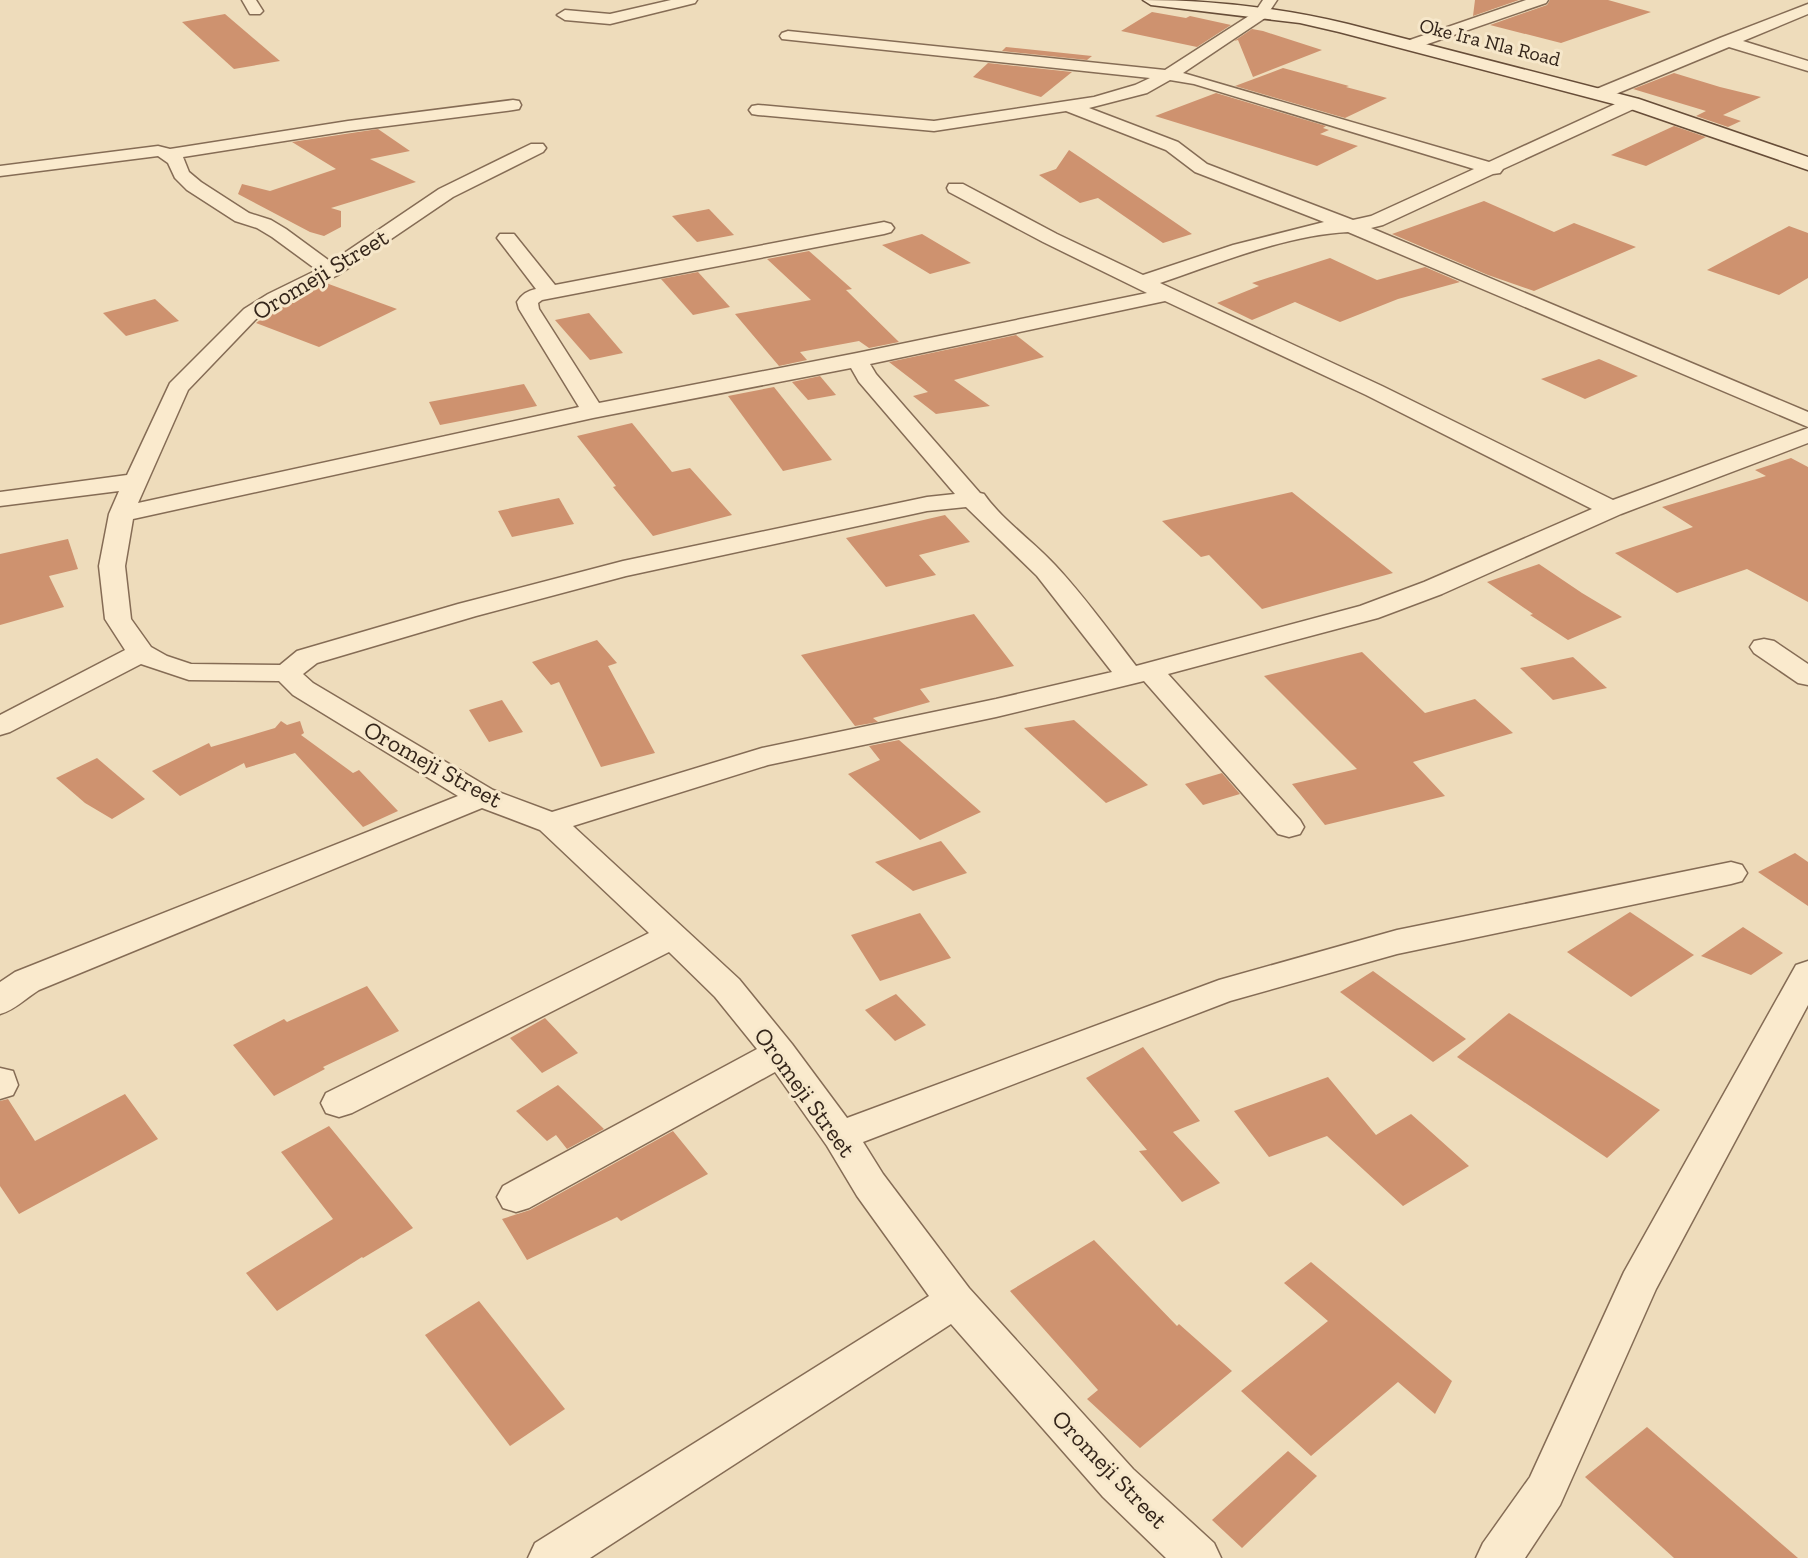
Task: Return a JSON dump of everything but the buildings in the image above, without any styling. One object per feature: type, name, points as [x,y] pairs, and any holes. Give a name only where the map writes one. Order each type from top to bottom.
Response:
[{"type":"street","points":[[565,15],[610,19],[690,0]]},
{"type":"street","name":"Oke Ira Nla Road","points":[[1151,0],[1265,7],[1632,103],[1808,164]]},
{"type":"street","points":[[1410,45],[1541,0]]},
{"type":"street","points":[[758,110],[934,126],[1120,96],[1168,75],[1265,7]]},
{"type":"street","points":[[1600,94],[1808,9]]},
{"type":"street","points":[[788,36],[1168,75],[1196,80],[1494,168]]},
{"type":"street","points":[[1726,41],[1808,66]]},
{"type":"street","points":[[1140,283],[1240,249],[1327,227],[1351,226],[1376,221],[1632,103]]},
{"type":"street","points":[[0,171],[158,151],[170,154],[348,126],[513,105]]},
{"type":"street","points":[[1068,106],[1185,152],[1190,161],[1201,168],[1351,226],[1808,420]]},
{"type":"street","name":"Oromeji Street","points":[[141,653],[118,619],[112,566],[122,514],[178,388],[251,313],[275,298],[331,272],[446,193],[537,148]]},
{"type":"street","points":[[170,154],[177,161],[181,174],[194,186],[242,217],[264,224],[279,233],[331,272]]},
{"type":"street","points":[[956,188],[1005,216],[1040,230],[1140,283],[1340,374],[1612,509]]},
{"type":"street","points":[[593,411],[529,309],[527,302],[535,295],[548,290],[884,228]]},
{"type":"street","points":[[507,238],[548,290]]},
{"type":"street","points":[[122,514],[593,411],[857,360],[1165,295]]},
{"type":"street","points":[[857,360],[867,376],[975,499],[986,515],[1004,528],[1051,574],[1140,674],[1289,827]]},
{"type":"street","points":[[551,823],[762,757],[996,708],[1140,674],[1370,612],[1433,588],[1612,509],[1808,435]]},
{"type":"street","points":[[0,499],[137,480]]},
{"type":"street","points":[[0,726],[141,653],[157,662],[189,672],[287,673],[307,657],[467,610],[623,569],[927,504],[975,499]]},
{"type":"street","points":[[1764,648],[1808,677]]},
{"type":"street","name":"Oromeji Street","points":[[287,673],[303,688],[482,797],[551,823],[727,988],[780,1053],[840,1136],[870,1185],[954,1300],[1118,1483],[1198,1558]]},
{"type":"street","points":[[0,1002],[6,994],[27,981],[482,797]]},
{"type":"street","points":[[840,1136],[1219,992],[1397,942],[1731,873]]},
{"type":"street","points":[[339,1103],[672,936]]},
{"type":"street","points":[[1499,1558],[1545,1491],[1638,1284],[1808,973]]},
{"type":"street","points":[[516,1197],[780,1053]]},
{"type":"street","points":[[551,1558],[954,1300]]}]
